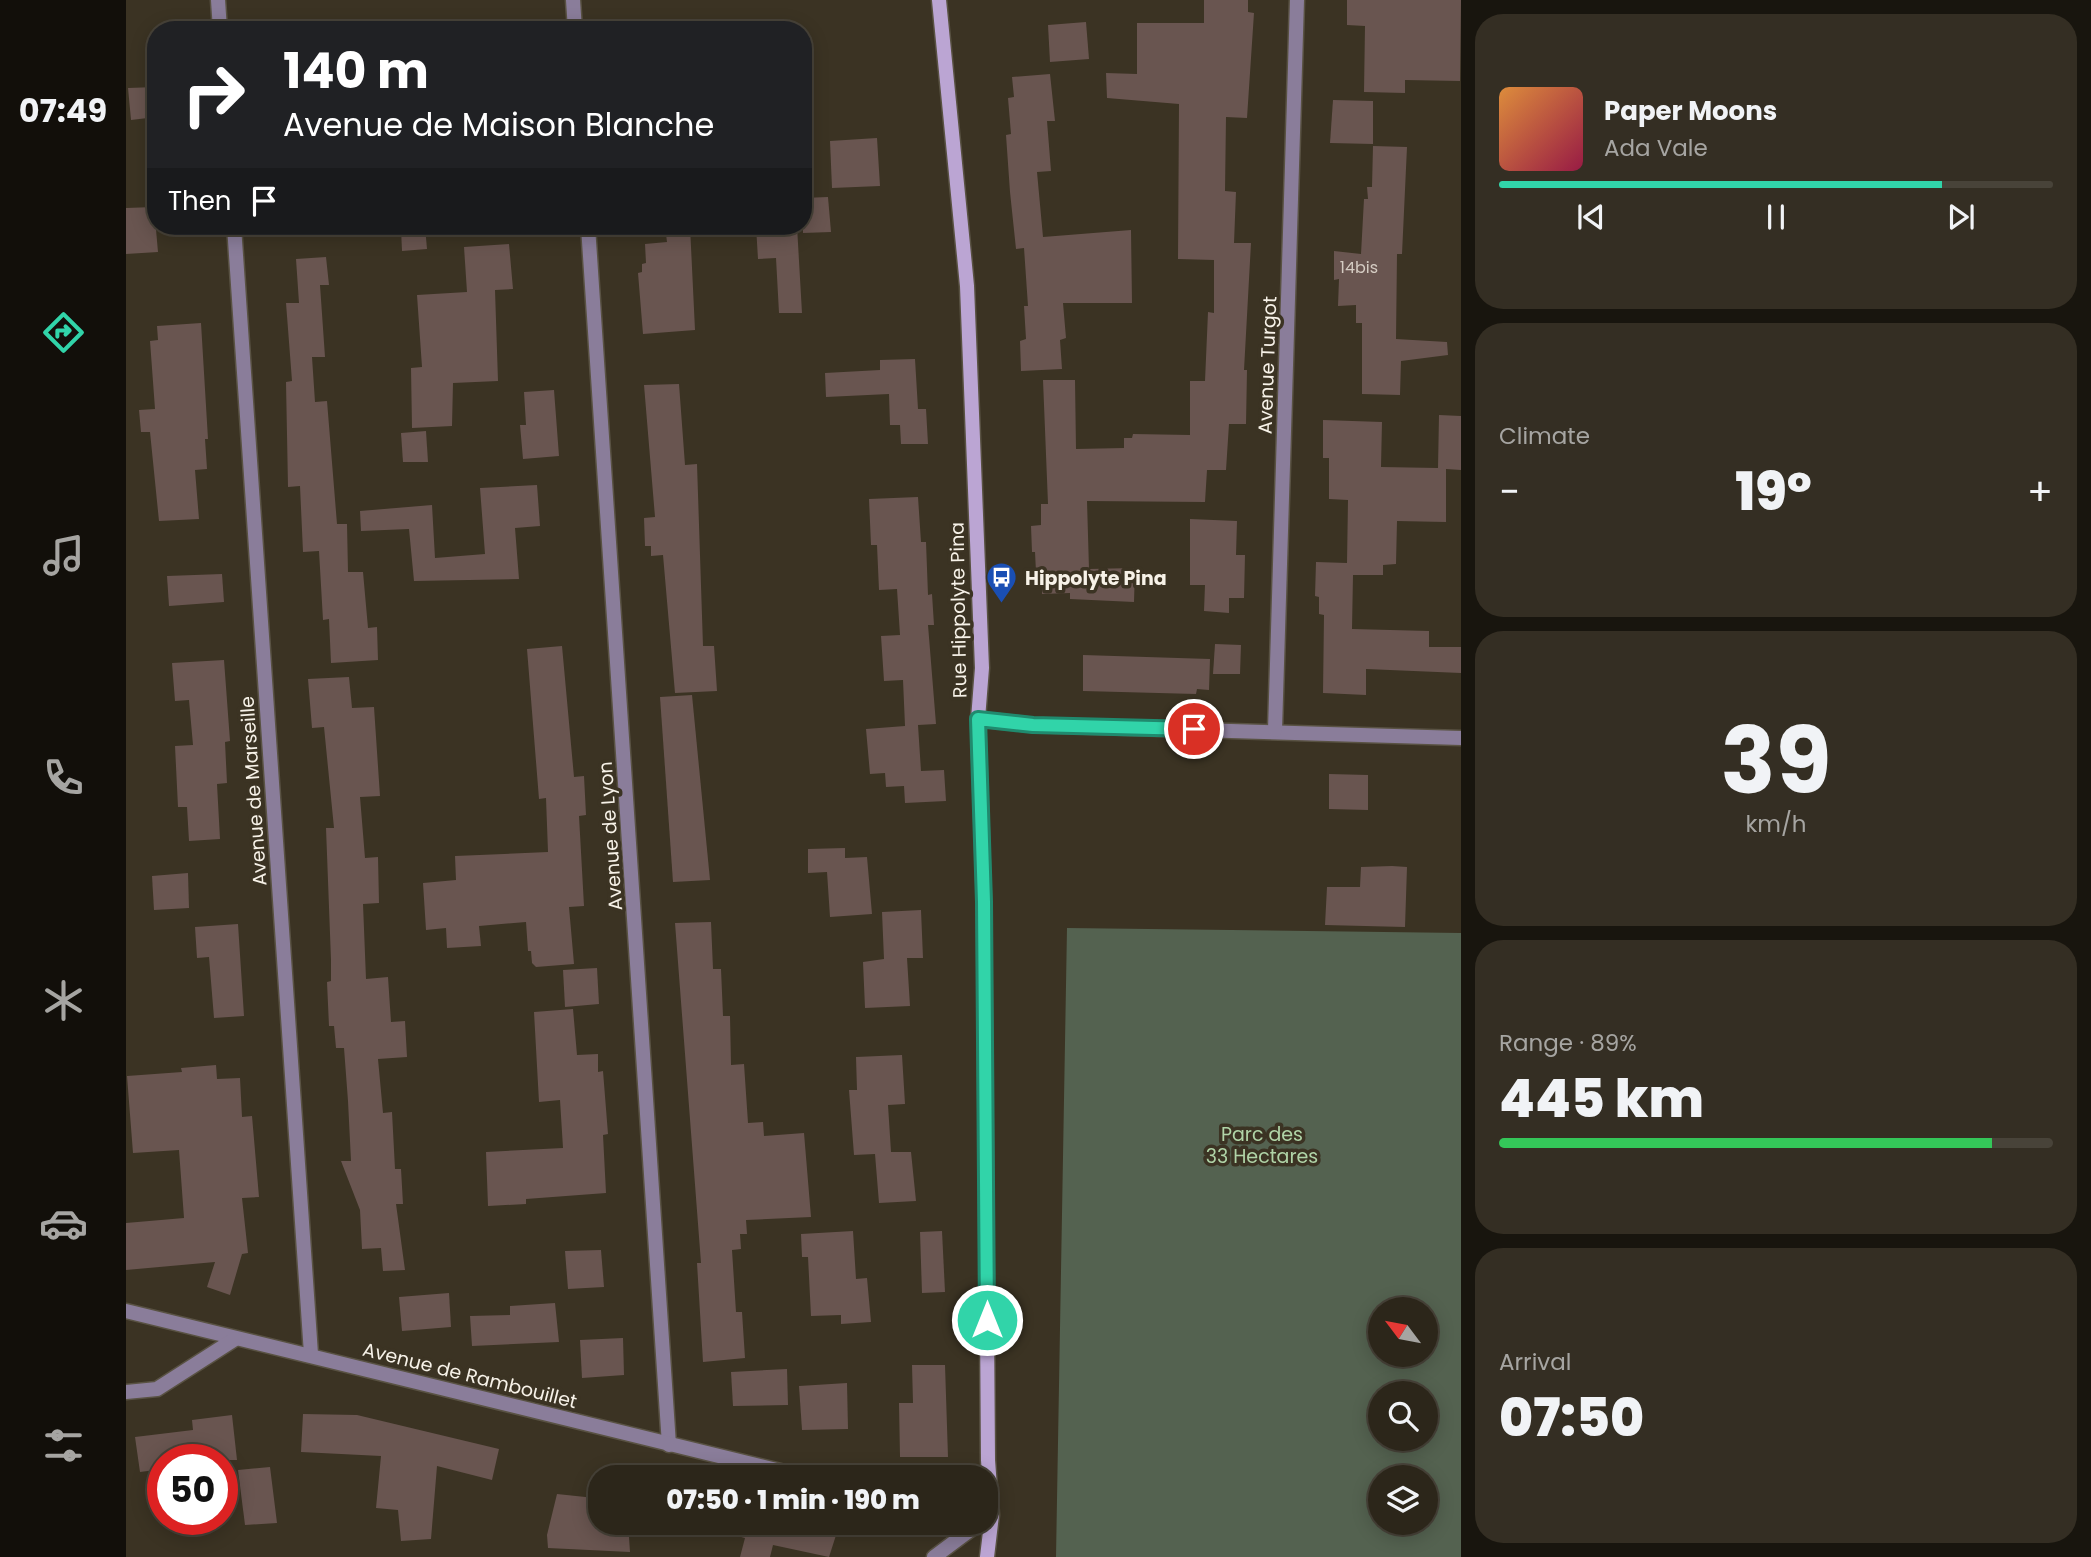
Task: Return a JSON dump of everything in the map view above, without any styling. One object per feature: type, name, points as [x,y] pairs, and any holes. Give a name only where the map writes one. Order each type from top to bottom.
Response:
[{"type":"main road","name":"Rue Hippolyte Pina","points":[[939,0],[967,286],[982,668],[978,719],[984,902],[987,1465]]},
{"type":"main road","name":"Rue Hippolyte Pina","points":[[986,1535],[987,1557]]},
{"type":"street","points":[[218,0],[219,21]]},
{"type":"street","points":[[573,0],[574,21]]},
{"type":"street","name":"Avenue Turgot","points":[[1275,730],[1297,0]]},
{"type":"street","name":"Avenue de Marseille","points":[[234,235],[311,1354]]},
{"type":"street","name":"Avenue de Lyon","points":[[589,235],[669,1444]]},
{"type":"street","points":[[978,719],[1033,725],[1275,730],[1461,738]]},
{"type":"street","name":"Avenue de Rambouillet","points":[[126,1311],[235,1339],[311,1354],[756,1465]]},
{"type":"street","points":[[126,1392],[157,1389],[235,1339]]},
{"type":"street","points":[[934,1557],[963,1535]]},
{"type":"green space","name":"Parc des 33 Hectares","points":[[1067,928],[1461,933],[1461,1557],[1056,1557]]},
{"type":"building","points":[[1204,0],[1248,0],[1248,12],[1254,13],[1247,118],[1226,117],[1225,191],[1236,192],[1234,243],[1251,243],[1244,370],[1247,370],[1246,424],[1229,424],[1226,470],[1207,470],[1205,502],[1087,501],[1089,569],[1135,568],[1134,602],[1070,599],[1070,593],[1042,594],[1042,571],[1036,572],[1031,526],[1041,525],[1041,504],[1048,504],[1043,380],[1075,380],[1076,449],[1124,448],[1124,438],[1132,438],[1133,434],[1190,435],[1190,381],[1205,381],[1208,312],[1214,313],[1214,260],[1178,259],[1179,104],[1107,98],[1106,73],[1137,74],[1137,23],[1204,23]]},
{"type":"building","points":[[1347,0],[1461,0],[1460,81],[1405,80],[1405,93],[1364,92],[1365,26],[1347,25]]},
{"type":"building","points":[[1086,22],[1089,59],[1050,62],[1048,25]]},
{"type":"building","points":[[1050,74],[1055,121],[1047,121],[1051,171],[1037,172],[1043,237],[1131,230],[1132,303],[1063,303],[1066,338],[1060,340],[1062,369],[1021,371],[1020,341],[1026,339],[1024,306],[1028,306],[1024,248],[1016,249],[1010,192],[1006,135],[1011,134],[1008,98],[1014,97],[1012,77]]},
{"type":"building","points":[[147,87],[147,118],[131,120],[128,88]]},
{"type":"building","points":[[1333,100],[1373,101],[1373,144],[1330,143]]},
{"type":"building","points":[[877,138],[880,186],[832,188],[830,141]]},
{"type":"building","points":[[1373,146],[1407,147],[1402,254],[1397,254],[1396,339],[1447,342],[1448,355],[1401,361],[1400,395],[1362,394],[1362,323],[1356,323],[1356,305],[1338,306],[1339,279],[1334,280],[1334,251],[1361,254],[1364,199],[1368,199],[1367,187],[1372,187]]},
{"type":"building","points":[[828,197],[831,232],[812,233],[812,198]]},
{"type":"building","points":[[147,207],[147,235],[156,235],[158,252],[126,254],[126,208]]},
{"type":"building","points":[[401,235],[426,235],[427,249],[402,251]]},
{"type":"building","points":[[666,235],[690,235],[695,330],[643,334],[638,273],[642,272],[642,264],[646,263],[645,244],[667,242]]},
{"type":"building","points":[[757,235],[798,235],[802,313],[779,313],[776,258],[758,259]]},
{"type":"building","points":[[509,244],[513,289],[495,290],[498,381],[453,383],[452,426],[412,428],[411,368],[422,367],[417,295],[467,292],[464,247]]},
{"type":"building","points":[[326,257],[329,285],[320,285],[325,357],[312,357],[315,402],[327,401],[337,524],[347,524],[348,572],[363,572],[368,628],[377,627],[378,660],[331,663],[329,619],[323,620],[319,551],[303,552],[300,486],[288,487],[286,382],[292,381],[286,303],[299,303],[296,259]]},
{"type":"building","points":[[201,323],[208,439],[205,439],[207,469],[195,470],[199,519],[159,521],[150,432],[141,432],[139,410],[155,409],[150,341],[158,340],[157,326]]},
{"type":"building","points":[[915,359],[918,409],[926,409],[928,444],[901,444],[900,425],[890,425],[889,394],[826,397],[825,373],[880,370],[880,360]]},
{"type":"building","points":[[679,384],[685,465],[697,464],[703,646],[714,646],[717,691],[675,693],[663,555],[651,556],[651,546],[645,546],[644,518],[655,517],[644,385]]},
{"type":"building","points":[[554,390],[559,456],[523,459],[520,425],[526,425],[524,392]]},
{"type":"building","points":[[1439,415],[1461,416],[1461,470],[1446,469],[1446,522],[1397,521],[1396,564],[1383,565],[1383,575],[1353,575],[1352,629],[1429,631],[1429,647],[1461,647],[1461,673],[1366,669],[1366,695],[1323,693],[1324,615],[1319,614],[1319,597],[1315,596],[1316,562],[1347,563],[1348,500],[1329,499],[1329,458],[1323,458],[1323,420],[1382,422],[1381,467],[1438,468]]},
{"type":"building","points":[[426,431],[428,462],[403,462],[401,433]]},
{"type":"building","points":[[537,485],[540,526],[515,528],[519,579],[414,581],[409,529],[361,531],[360,511],[432,505],[435,558],[485,554],[480,488]]},
{"type":"building","points":[[918,497],[921,542],[926,542],[928,595],[932,594],[934,625],[928,625],[936,724],[918,725],[921,771],[944,770],[946,801],[905,803],[904,786],[886,787],[885,773],[870,774],[866,729],[905,726],[903,680],[884,681],[881,636],[900,635],[897,589],[879,590],[877,545],[871,545],[869,499]]},
{"type":"building","points":[[1190,519],[1237,521],[1236,555],[1245,555],[1244,598],[1229,598],[1229,613],[1204,611],[1205,585],[1190,585]]},
{"type":"building","points":[[222,574],[224,602],[169,606],[167,576]]},
{"type":"building","points":[[1215,644],[1241,645],[1240,674],[1213,674]]},
{"type":"building","points":[[562,646],[574,777],[584,776],[586,815],[579,816],[584,906],[569,907],[574,964],[536,967],[532,963],[531,951],[528,951],[526,922],[479,926],[481,946],[447,948],[446,928],[426,930],[423,883],[456,880],[455,856],[548,852],[546,798],[539,799],[527,649]]},
{"type":"building","points":[[1083,655],[1210,659],[1209,690],[1197,689],[1196,694],[1083,691]]},
{"type":"building","points":[[224,660],[230,741],[225,742],[227,783],[217,784],[220,839],[189,841],[187,807],[178,807],[175,746],[193,745],[189,700],[175,701],[172,663]]},
{"type":"building","points":[[349,677],[352,708],[374,707],[380,796],[360,797],[365,858],[378,857],[379,903],[363,904],[366,979],[388,977],[391,1022],[405,1021],[407,1057],[378,1059],[383,1113],[392,1112],[395,1169],[401,1169],[403,1204],[396,1204],[405,1270],[383,1271],[381,1248],[362,1249],[360,1210],[341,1161],[351,1161],[344,1048],[336,1048],[334,1026],[329,1026],[327,982],[331,981],[331,960],[326,828],[334,828],[324,727],[312,728],[308,679]]},
{"type":"building","points":[[692,695],[710,880],[673,882],[660,697]]},
{"type":"building","points":[[1329,774],[1368,775],[1368,810],[1329,809]]},
{"type":"building","points":[[845,848],[845,858],[867,857],[872,914],[830,917],[827,872],[808,873],[808,849]]},
{"type":"building","points":[[1361,867],[1407,867],[1405,927],[1325,925],[1327,887],[1360,887]]},
{"type":"building","points":[[188,873],[189,908],[154,910],[152,876]]},
{"type":"building","points":[[921,910],[923,958],[907,958],[910,1006],[865,1008],[863,962],[884,959],[882,912]]},
{"type":"building","points":[[711,922],[713,969],[721,969],[723,1016],[730,1016],[731,1065],[744,1064],[748,1123],[763,1122],[764,1136],[804,1133],[811,1217],[746,1220],[747,1234],[740,1234],[741,1249],[732,1250],[736,1312],[742,1312],[745,1358],[703,1362],[697,1263],[701,1263],[675,923]]},
{"type":"building","points":[[238,924],[244,1016],[214,1018],[209,957],[197,958],[195,927]]},
{"type":"building","points":[[597,968],[599,1004],[565,1007],[563,970]]},
{"type":"building","points":[[573,1009],[577,1055],[598,1054],[598,1072],[603,1071],[608,1134],[603,1135],[606,1193],[526,1199],[526,1204],[488,1206],[486,1152],[563,1148],[560,1100],[539,1102],[534,1012]]},
{"type":"building","points":[[902,1055],[905,1104],[888,1105],[891,1152],[911,1152],[916,1201],[879,1203],[875,1154],[854,1155],[849,1090],[857,1090],[856,1057]]},
{"type":"building","points":[[216,1065],[217,1079],[240,1078],[242,1117],[252,1116],[259,1197],[242,1198],[248,1253],[242,1254],[230,1295],[207,1287],[215,1262],[126,1270],[126,1223],[184,1218],[179,1150],[133,1153],[127,1076],[182,1072],[181,1068]]},
{"type":"building","points":[[853,1231],[856,1279],[867,1278],[871,1322],[841,1324],[841,1315],[811,1316],[808,1257],[802,1257],[801,1234]]},
{"type":"building","points":[[942,1231],[945,1292],[922,1293],[920,1232]]},
{"type":"building","points":[[601,1250],[604,1287],[568,1289],[565,1251]]},
{"type":"building","points":[[449,1293],[451,1327],[402,1331],[399,1297]]},
{"type":"building","points":[[555,1303],[559,1342],[472,1346],[470,1316],[510,1315],[510,1306]]},
{"type":"building","points":[[623,1338],[624,1375],[582,1378],[580,1340]]},
{"type":"building","points":[[912,1365],[945,1365],[948,1457],[900,1457],[899,1403],[913,1403]]},
{"type":"building","points":[[787,1369],[788,1405],[733,1406],[731,1372]]},
{"type":"building","points":[[847,1383],[848,1429],[802,1430],[799,1386]]},
{"type":"building","points":[[303,1414],[357,1415],[499,1449],[492,1480],[437,1466],[431,1539],[401,1541],[398,1510],[376,1508],[381,1456],[301,1452]]},
{"type":"building","points":[[232,1415],[235,1444],[147,1444],[147,1471],[140,1472],[135,1437],[193,1430],[192,1420]]},
{"type":"building","points":[[270,1467],[277,1523],[245,1525],[238,1470]]},
{"type":"building","points":[[557,1494],[588,1497],[588,1535],[629,1535],[630,1552],[548,1548],[547,1535]]},
{"type":"building","points":[[733,1535],[836,1535],[829,1557],[773,1545],[770,1557],[740,1557],[745,1538]]},
{"type":"place","name":"Hippolyte Pina","points":[[1002,605]]},
{"type":"route","points":[[987,1320],[984,902],[978,719],[1033,725],[1194,729]]}]
